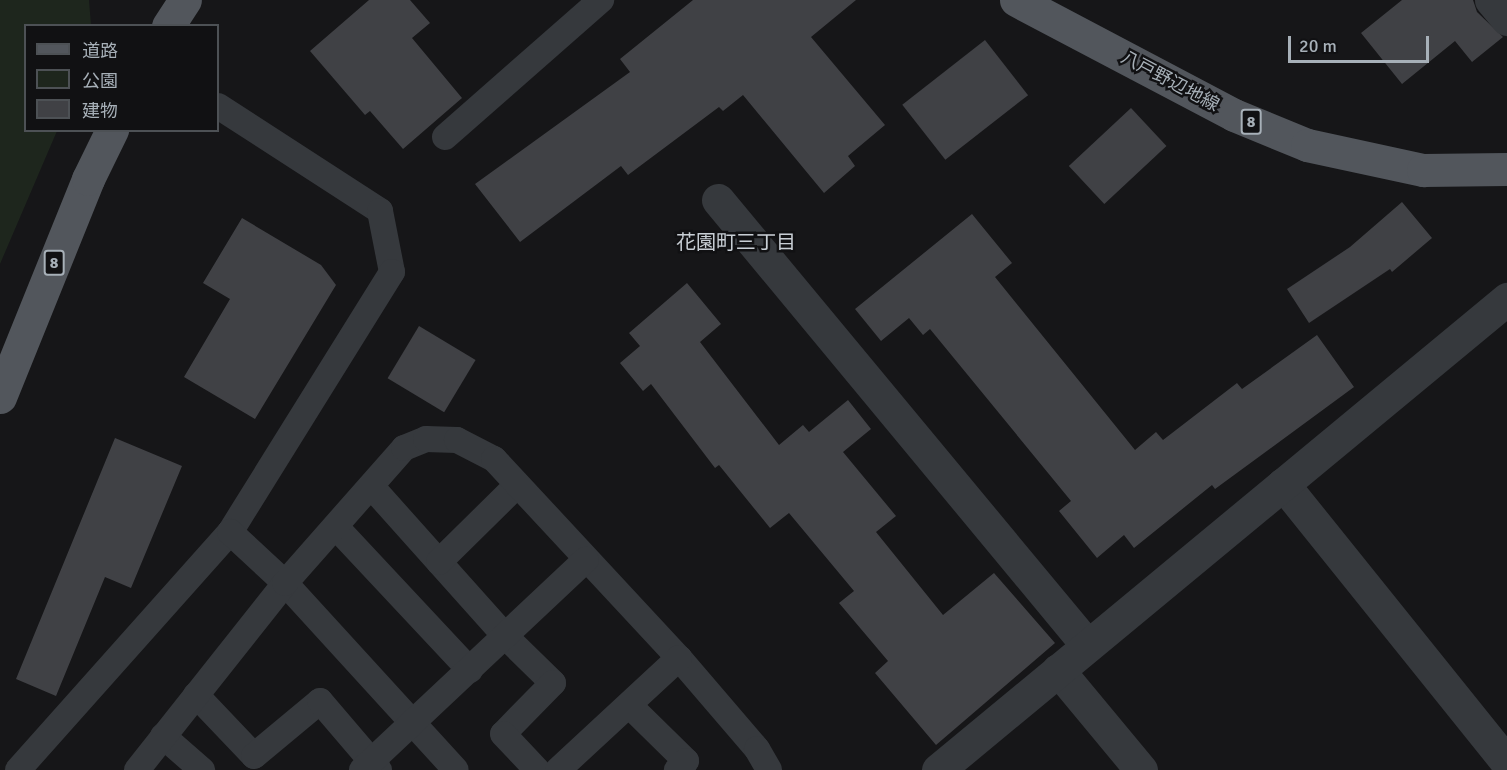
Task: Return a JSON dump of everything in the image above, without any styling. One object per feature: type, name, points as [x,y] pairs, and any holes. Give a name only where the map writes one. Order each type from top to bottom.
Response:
[{"type":"main road","points":[[169,24],[185,0]]},
{"type":"main road","name":"八戸野辺地線","points":[[1016,0],[1234,115],[1306,145],[1423,170],[1507,169]]},
{"type":"main road","name":"8","points":[[0,397],[88,179],[111,132]]},
{"type":"street","points":[[1491,0],[1507,19]]},
{"type":"street","points":[[718,200],[1087,645]]},
{"type":"street","points":[[938,770],[1507,300]]},
{"type":"street","points":[[1283,484],[1507,763]]},
{"type":"street","points":[[1058,670],[1141,770]]},
{"type":"lane","points":[[445,136],[601,0]]},
{"type":"lane","points":[[18,770],[230,532],[392,272],[380,212],[219,107]]},
{"type":"lane","points":[[136,770],[285,583],[404,448],[426,439],[457,440],[494,459],[679,658],[757,749],[769,770]]},
{"type":"lane","points":[[439,562],[518,485]]},
{"type":"lane","points":[[371,486],[505,636],[553,683],[502,734],[537,770]]},
{"type":"lane","points":[[336,527],[470,670]]},
{"type":"lane","points":[[230,532],[285,583],[456,770]]},
{"type":"lane","points":[[196,695],[254,756],[320,701],[371,767],[413,722],[586,560]]},
{"type":"lane","points":[[558,770],[679,658]]},
{"type":"lane","points":[[629,705],[686,761],[677,770]]},
{"type":"lane","points":[[164,736],[202,770]]},
{"type":"green space","points":[[0,0],[89,0],[91,24],[24,24],[24,132],[57,132],[0,264]]},
{"type":"building","points":[[369,0],[410,0],[430,23],[412,38],[462,98],[403,149],[370,111],[365,115],[310,51]]},
{"type":"building","points":[[693,0],[856,0],[811,37],[885,125],[848,156],[855,166],[824,193],[743,95],[723,111],[719,107],[628,175],[621,166],[520,242],[475,184],[630,72],[620,59]]},
{"type":"building","points":[[1402,0],[1473,0],[1477,12],[1503,37],[1472,62],[1455,41],[1402,84],[1361,33]]},
{"type":"building","points":[[985,40],[1028,95],[945,160],[902,105]]},
{"type":"building","points":[[1131,108],[1166,146],[1104,204],[1069,166]]},
{"type":"building","points":[[1402,202],[1432,238],[1392,272],[1390,269],[1309,323],[1287,289],[1350,247]]},
{"type":"building","points":[[972,214],[1012,263],[995,277],[1135,450],[1156,432],[1163,440],[1237,383],[1242,389],[1317,335],[1354,387],[1215,489],[1212,485],[1134,548],[1124,535],[1097,558],[1059,511],[1071,501],[930,329],[923,335],[909,318],[881,341],[855,309]]},
{"type":"building","points":[[242,218],[321,265],[336,285],[255,419],[184,377],[230,299],[203,283]]},
{"type":"building","points":[[687,283],[721,324],[700,342],[779,445],[803,425],[809,432],[848,400],[871,429],[843,452],[896,516],[876,532],[943,615],[994,573],[1055,643],[936,745],[875,673],[888,661],[839,603],[854,591],[789,513],[770,528],[719,465],[715,468],[651,384],[643,391],[620,363],[640,346],[629,333]]},
{"type":"building","points":[[419,326],[476,360],[444,412],[388,378]]},
{"type":"building","points":[[115,438],[182,466],[131,588],[105,577],[56,696],[16,679]]},
{"type":"district","name":"花園町三丁目","points":[[736,242]]}]
